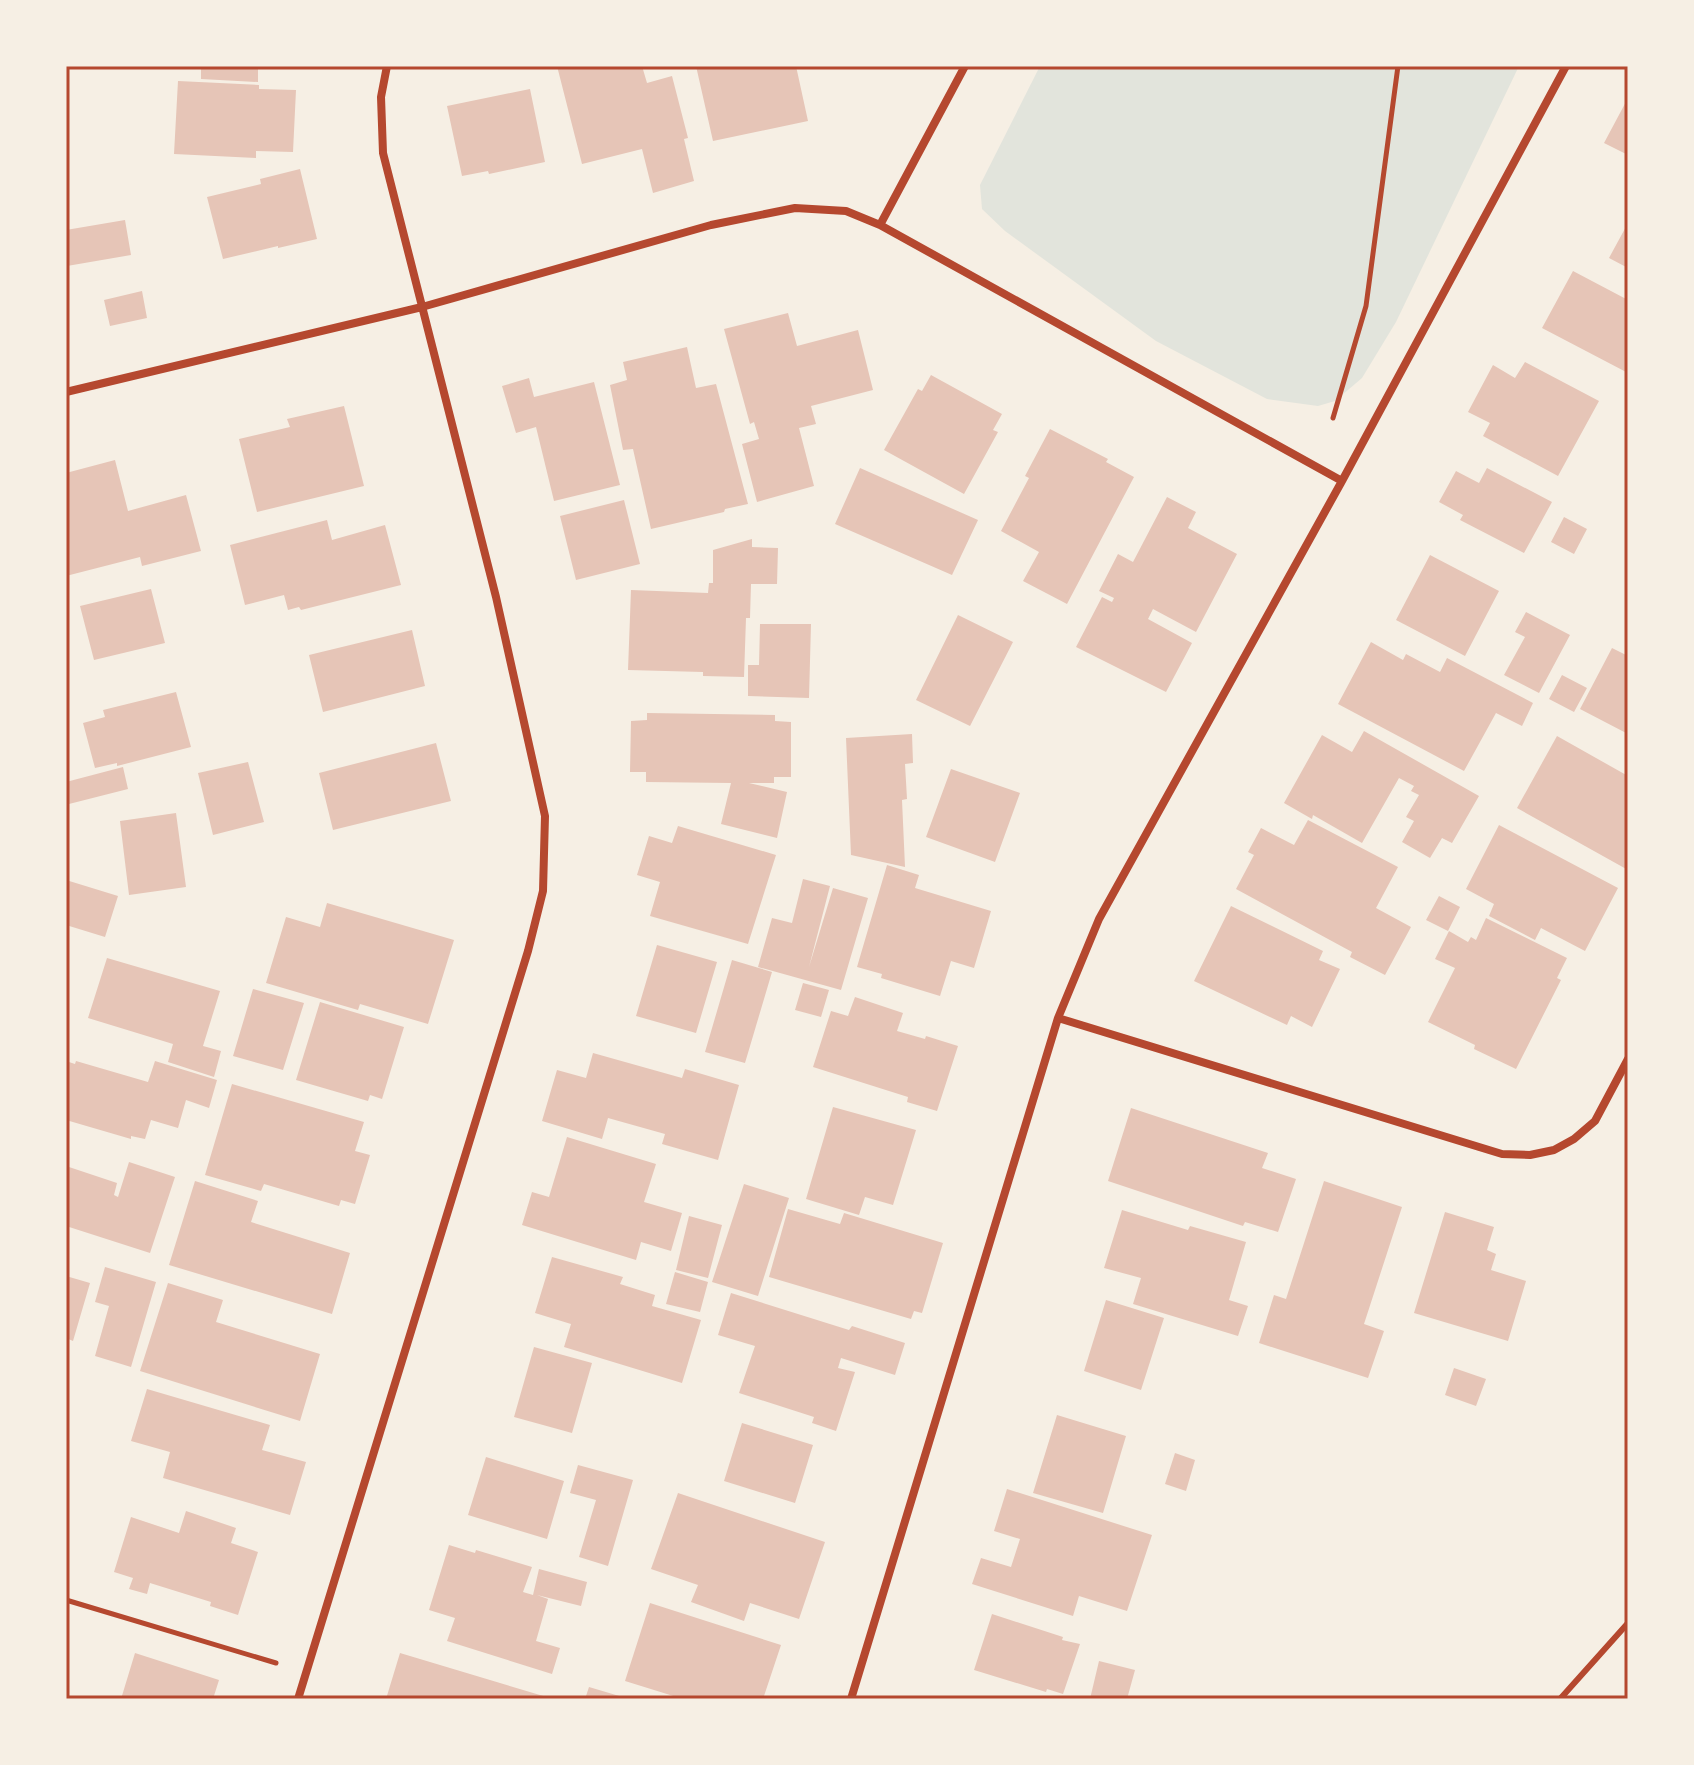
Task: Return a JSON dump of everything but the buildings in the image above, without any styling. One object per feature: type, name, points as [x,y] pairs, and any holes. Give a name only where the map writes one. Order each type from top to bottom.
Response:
[{"type":"street","points":[[298,1699],[528,951],[543,891],[545,816],[536,771],[496,597],[383,153],[381,97],[387,66]]},
{"type":"street","points":[[880,225],[965,66]]},
{"type":"street","points":[[851,1699],[1058,1018],[1099,919],[1342,481],[1566,66]]},
{"type":"street","points":[[66,392],[422,307],[711,225],[795,208],[846,211],[880,225],[1342,481]]},
{"type":"street","points":[[1058,1018],[1502,1154],[1530,1155],[1554,1150],[1574,1139],[1595,1121],[1628,1059]]},
{"type":"lane","points":[[1560,1699],[1628,1623]]},
{"type":"path","points":[[1321,470],[1366,306],[1398,66]]},
{"type":"path","points":[[66,1600],[306,1672]]},
{"type":"shaded area","points":[[1040,66],[1519,66],[1396,322],[1362,378],[1335,401],[1318,406],[1267,399],[1156,341],[1005,231],[982,209],[980,185]]}]
